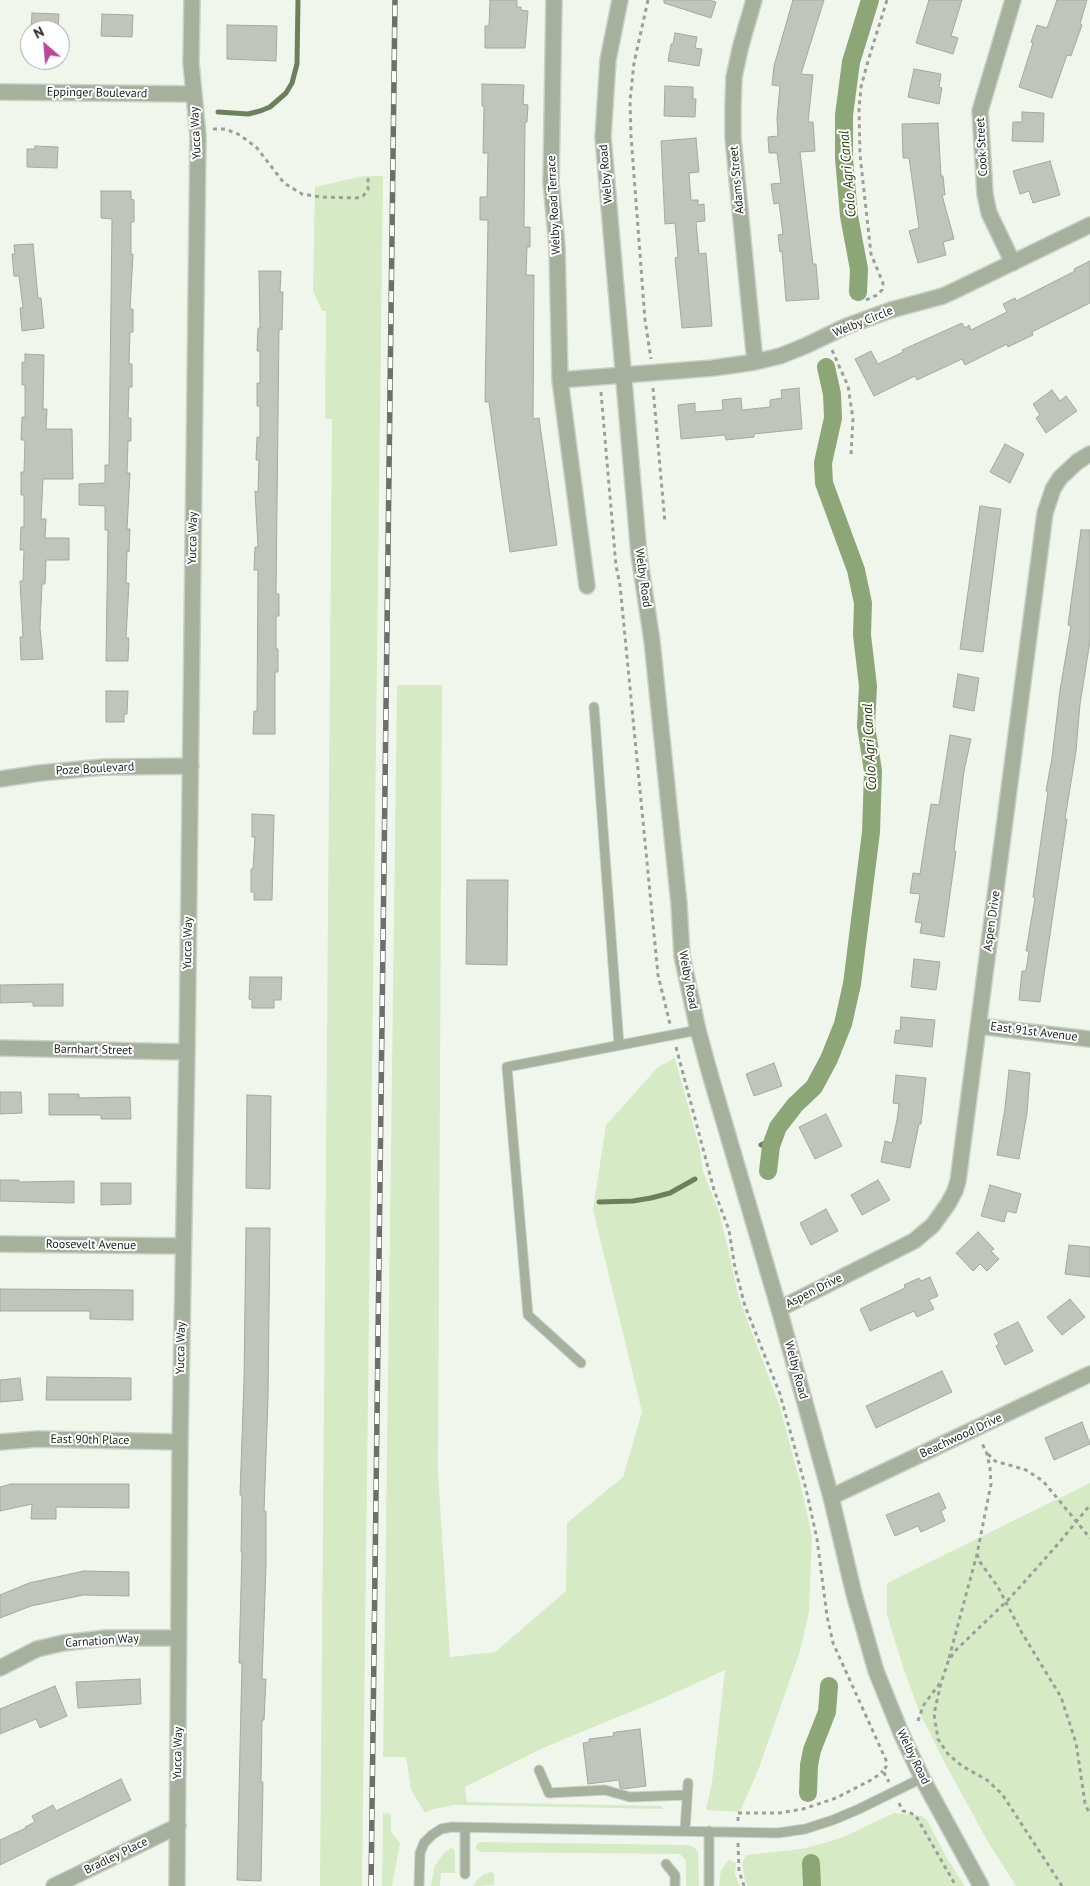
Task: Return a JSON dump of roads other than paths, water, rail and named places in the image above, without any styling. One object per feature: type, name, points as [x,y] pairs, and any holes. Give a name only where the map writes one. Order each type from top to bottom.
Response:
[{"type":"street","name":"Yucca Way","points":[[177,1886],[180,1442],[187,1052],[197,129],[191,63],[192,0]]},
{"type":"street","name":"Welby Road Terrace","points":[[554,0],[550,183],[557,246],[560,380],[587,586]]},
{"type":"street","name":"Welby Road","points":[[620,0],[608,60],[603,137],[639,555],[652,641],[679,904],[682,956],[698,1030],[779,1309],[831,1497],[854,1594],[876,1670],[901,1733],[922,1778],[981,1886]]},
{"type":"street","name":"Adams Street","points":[[754,0],[734,77],[733,138],[754,362]]},
{"type":"street","name":"Cook Street","points":[[1013,0],[980,111],[984,194],[990,213],[1013,263]]},
{"type":"street","name":"Eppinger Boulevard","points":[[0,92],[193,94]]},
{"type":"street","name":"Welby Circle","points":[[624,374],[714,368],[780,356],[847,326],[891,310],[943,296],[1090,225]]},
{"type":"street","points":[[560,380],[624,374]]},
{"type":"street","name":"Aspen Drive","points":[[779,1309],[914,1241],[933,1225],[948,1204],[958,1181],[1045,513],[1053,489],[1060,478],[1072,465],[1090,454]]},
{"type":"street","name":"Poze Boulevard","points":[[0,779],[104,767],[190,766]]},
{"type":"street","name":"East 91st Avenue","points":[[978,1026],[1090,1039]]},
{"type":"street","name":"Barnhart Street","points":[[0,1048],[187,1052]]},
{"type":"street","name":"Roosevelt Avenue","points":[[0,1244],[183,1246]]},
{"type":"street","name":"Beachwood Drive","points":[[831,1497],[1090,1374]]},
{"type":"street","name":"East 90th Place","points":[[0,1442],[37,1439],[180,1442]]},
{"type":"street","name":"Carnation Way","points":[[0,1668],[38,1649],[63,1643],[106,1638],[179,1638]]},
{"type":"street","name":"Bradley Place","points":[[54,1886],[178,1826]]},
{"type":"lane","points":[[594,707],[619,1045]]},
{"type":"lane","points":[[581,1363],[528,1315],[506,1067],[698,1030]]},
{"type":"lane","points":[[539,1770],[549,1792],[605,1790],[630,1796],[687,1795]]},
{"type":"lane","points":[[419,1886],[420,1853],[424,1843],[432,1835],[452,1827],[770,1833],[805,1829],[833,1820],[860,1809],[922,1778]]},
{"type":"lane","points":[[685,1831],[688,1783]]},
{"type":"lane","points":[[465,1828],[465,1874]]},
{"type":"lane","points":[[709,1832],[709,1886]]},
{"type":"lane","points":[[666,1864],[676,1875],[676,1886]]},
{"type":"waterway","points":[[218,112],[248,114],[260,111],[270,107],[286,93],[292,83],[297,64],[298,0]]},
{"type":"waterway","name":"Colo Agri Canal","points":[[858,292],[859,269],[849,216],[844,158],[844,115],[851,62],[870,0]]},
{"type":"waterway","name":"Colo Agri Canal","points":[[768,1171],[771,1146],[778,1127],[795,1105],[814,1087],[829,1059],[843,1024],[852,984],[871,832],[873,771],[866,726],[868,686],[862,635],[863,603],[856,570],[824,483],[823,463],[833,418],[832,394],[826,367]]},
{"type":"waterway","points":[[761,1145],[773,1139]]},
{"type":"waterway","points":[[599,1202],[633,1201],[651,1198],[670,1193],[695,1179]]},
{"type":"waterway","name":"Colo Agri Canal","points":[[808,1793],[809,1765],[812,1750],[827,1712],[829,1686]]},
{"type":"waterway","name":"Colo Agri Canal","points":[[811,1863],[812,1886]]},
{"type":"railway","points":[[371,1886],[395,0]]}]
